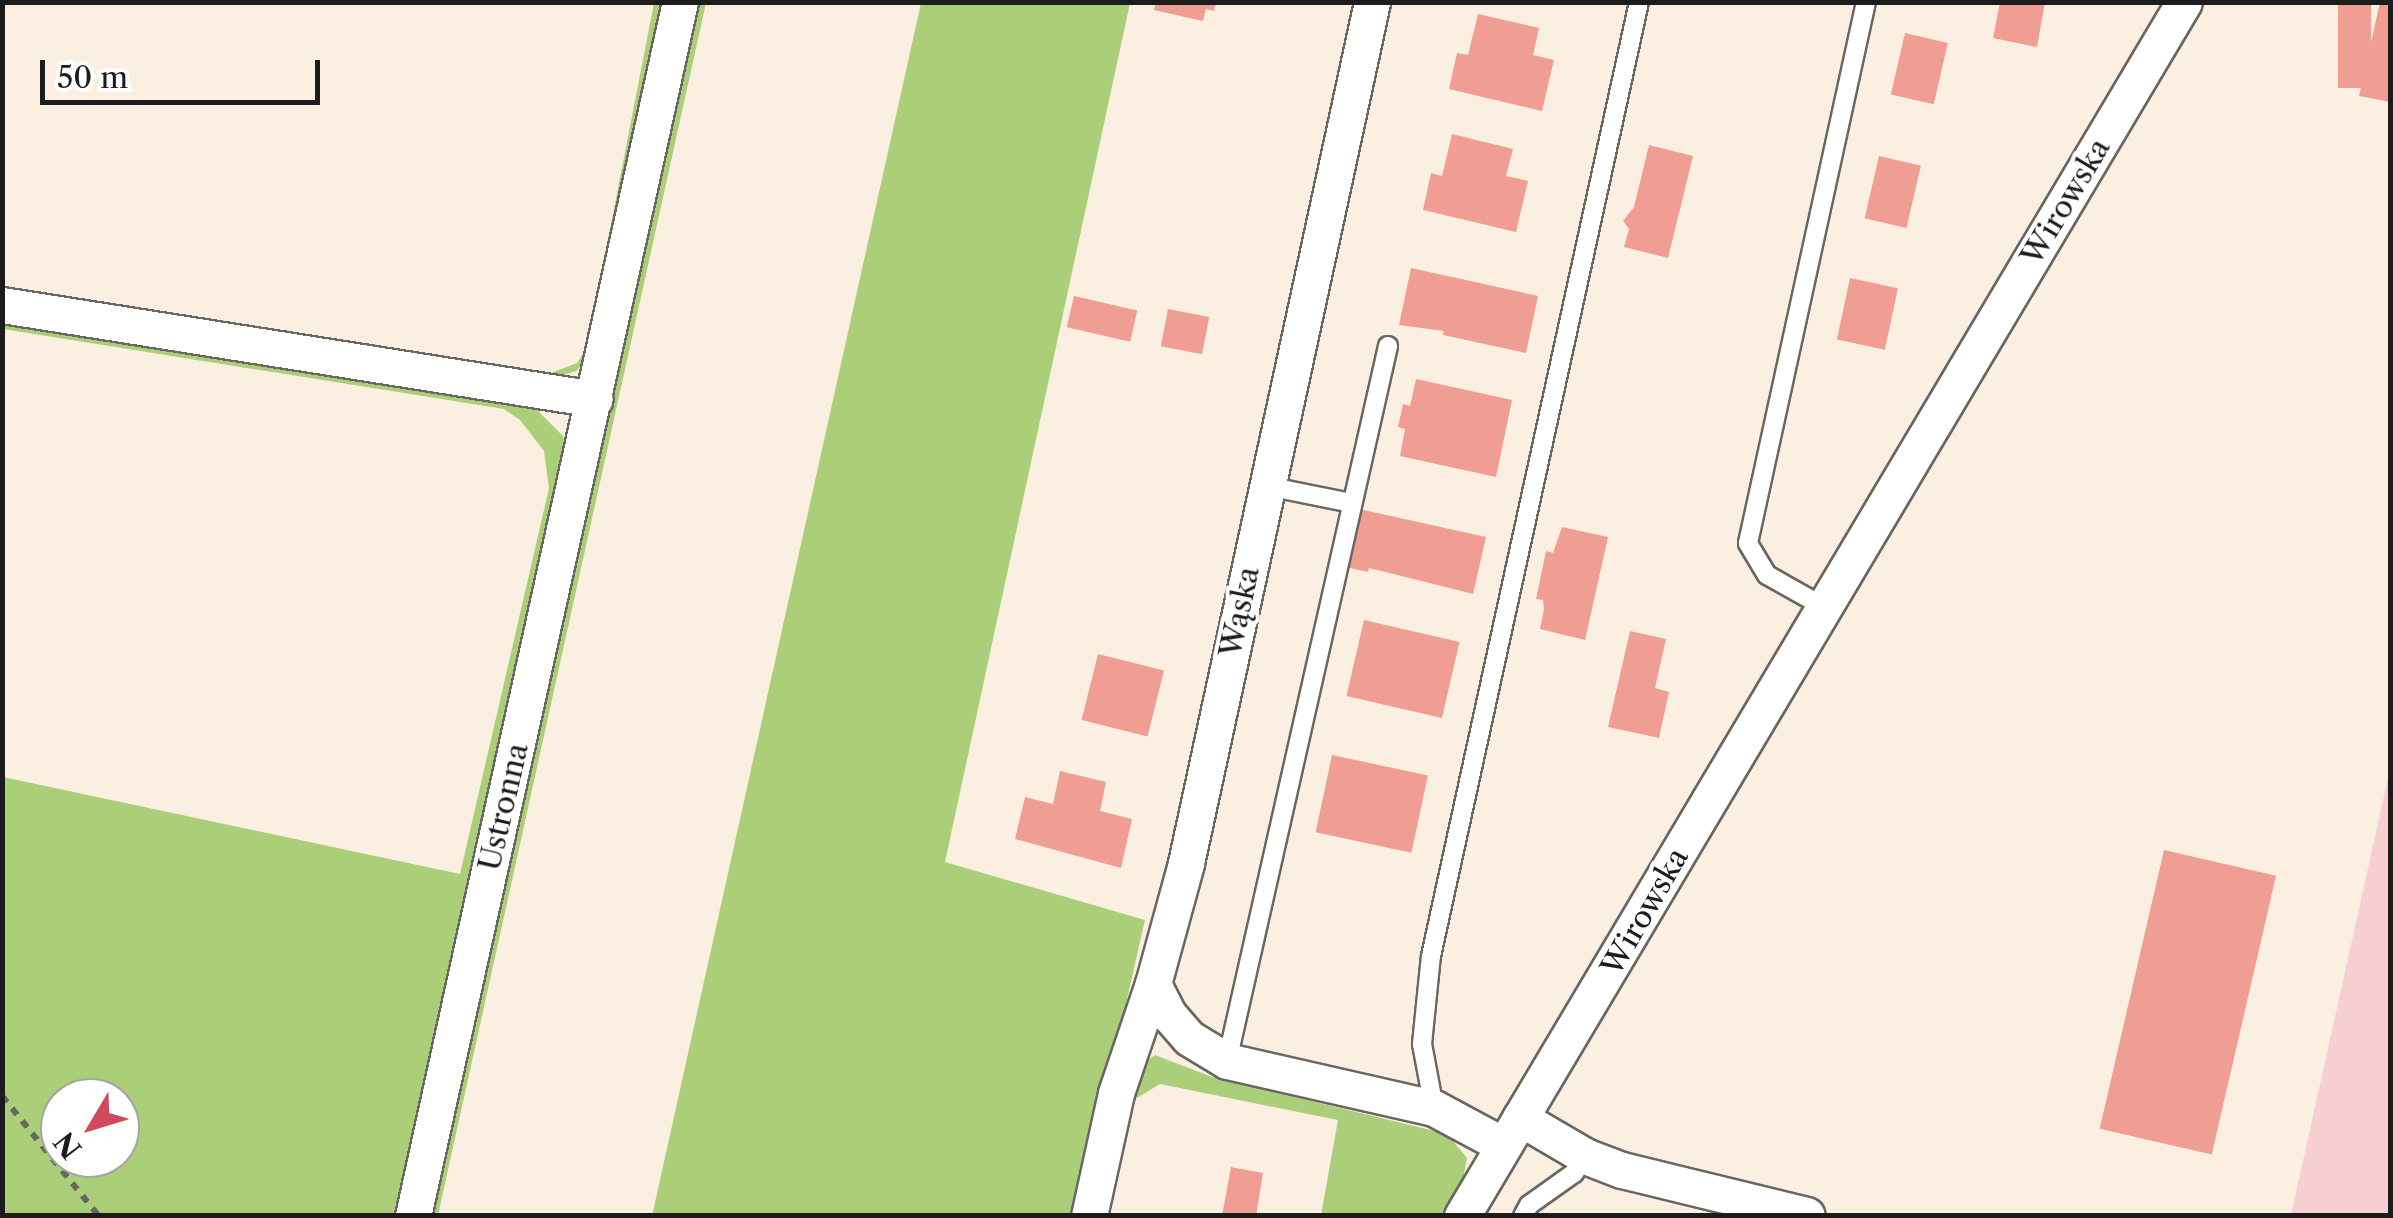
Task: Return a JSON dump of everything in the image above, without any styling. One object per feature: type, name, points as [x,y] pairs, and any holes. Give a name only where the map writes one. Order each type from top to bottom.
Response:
[{"type":"street","name":"Ustronna","points":[[413,1216],[680,2]]},
{"type":"street","name":"Wąska","points":[[1089,1216],[1116,1094],[1154,984],[1186,863],[1372,2]]},
{"type":"street","name":"Wirowska","points":[[1462,1216],[2184,2]]},
{"type":"street","points":[[2,305],[595,399]]},
{"type":"street","points":[[1154,984],[1170,1015],[1190,1038],[1227,1061],[1434,1108],[1696,1190],[1807,1216]]},
{"type":"lane","points":[[1434,1108],[1422,1044],[1431,956],[1639,2]]},
{"type":"lane","points":[[1824,607],[1767,575],[1748,543],[1866,2]]},
{"type":"lane","points":[[1227,1061],[1388,346]]},
{"type":"lane","points":[[1267,486],[1351,504]]},
{"type":"lane","points":[[1523,1216],[1530,1205],[1574,1173],[1585,1156]]},
{"type":"path","points":[[2,1096],[99,1216]]},
{"type":"shaded area","points":[[2390,769],[2390,1215],[2291,1215]]},
{"type":"green space","points":[[654,3],[671,3],[598,338],[589,357],[576,371],[557,377],[543,376],[577,363],[587,348]]},
{"type":"green space","points":[[691,3],[706,3],[438,1215],[427,1216],[596,471]]},
{"type":"green space","points":[[921,3],[1130,3],[945,862],[1145,920],[1078,1215],[652,1216]]},
{"type":"green space","points":[[2,318],[532,405],[563,436],[566,447],[401,1215],[3,1215],[3,777],[460,874],[549,488],[544,451],[520,420],[504,409],[3,329]]},
{"type":"green space","points":[[1155,1055],[1212,1077],[1447,1134],[1467,1158],[1463,1179],[1442,1215],[1321,1215],[1338,1120],[1160,1084],[1122,1107],[1137,1068]]},
{"type":"building","points":[[1156,2],[1216,2],[1214,11],[1206,9],[1203,21],[1154,10]]},
{"type":"building","points":[[2000,2],[2045,2],[2037,47],[1993,38]]},
{"type":"building","points":[[2338,2],[2371,2],[2371,88],[2338,88]]},
{"type":"building","points":[[2380,2],[2390,2],[2390,102],[2359,96]]},
{"type":"building","points":[[1478,14],[1539,28],[1533,55],[1554,60],[1542,111],[1449,89],[1457,53],[1468,55]]},
{"type":"building","points":[[1905,33],[1948,43],[1934,104],[1891,94]]},
{"type":"building","points":[[1452,134],[1513,149],[1506,176],[1528,181],[1516,232],[1423,210],[1431,173],[1442,176]]},
{"type":"building","points":[[1649,145],[1693,156],[1668,258],[1624,247],[1629,229],[1623,221],[1634,207]]},
{"type":"building","points":[[1879,156],[1921,166],[1907,228],[1865,218]]},
{"type":"building","points":[[1411,268],[1538,296],[1526,353],[1443,335],[1444,331],[1399,325]]},
{"type":"building","points":[[1850,278],[1898,288],[1885,350],[1837,340]]},
{"type":"building","points":[[1074,296],[1137,311],[1130,342],[1067,327]]},
{"type":"building","points":[[1168,309],[1209,317],[1202,354],[1161,346]]},
{"type":"building","points":[[1416,379],[1512,400],[1496,477],[1400,456],[1405,429],[1398,427],[1403,404],[1410,406]]},
{"type":"building","points":[[1359,509],[1486,537],[1473,594],[1369,568],[1368,572],[1346,567]]},
{"type":"building","points":[[1562,527],[1608,537],[1585,640],[1540,629],[1543,600],[1536,599],[1546,551],[1553,553]]},
{"type":"building","points":[[1364,620],[1459,642],[1442,718],[1346,696]]},
{"type":"building","points":[[1630,631],[1666,639],[1655,688],[1669,692],[1659,738],[1608,727]]},
{"type":"building","points":[[1098,654],[1164,670],[1148,736],[1082,720]]},
{"type":"building","points":[[1332,755],[1428,775],[1411,853],[1316,832]]},
{"type":"building","points":[[1060,771],[1106,782],[1100,811],[1132,819],[1121,868],[1015,839],[1025,797],[1053,804]]},
{"type":"building","points":[[2164,850],[2276,876],[2212,1155],[2100,1129]]},
{"type":"building","points":[[1231,1167],[1263,1173],[1256,1216],[1222,1216]]}]
